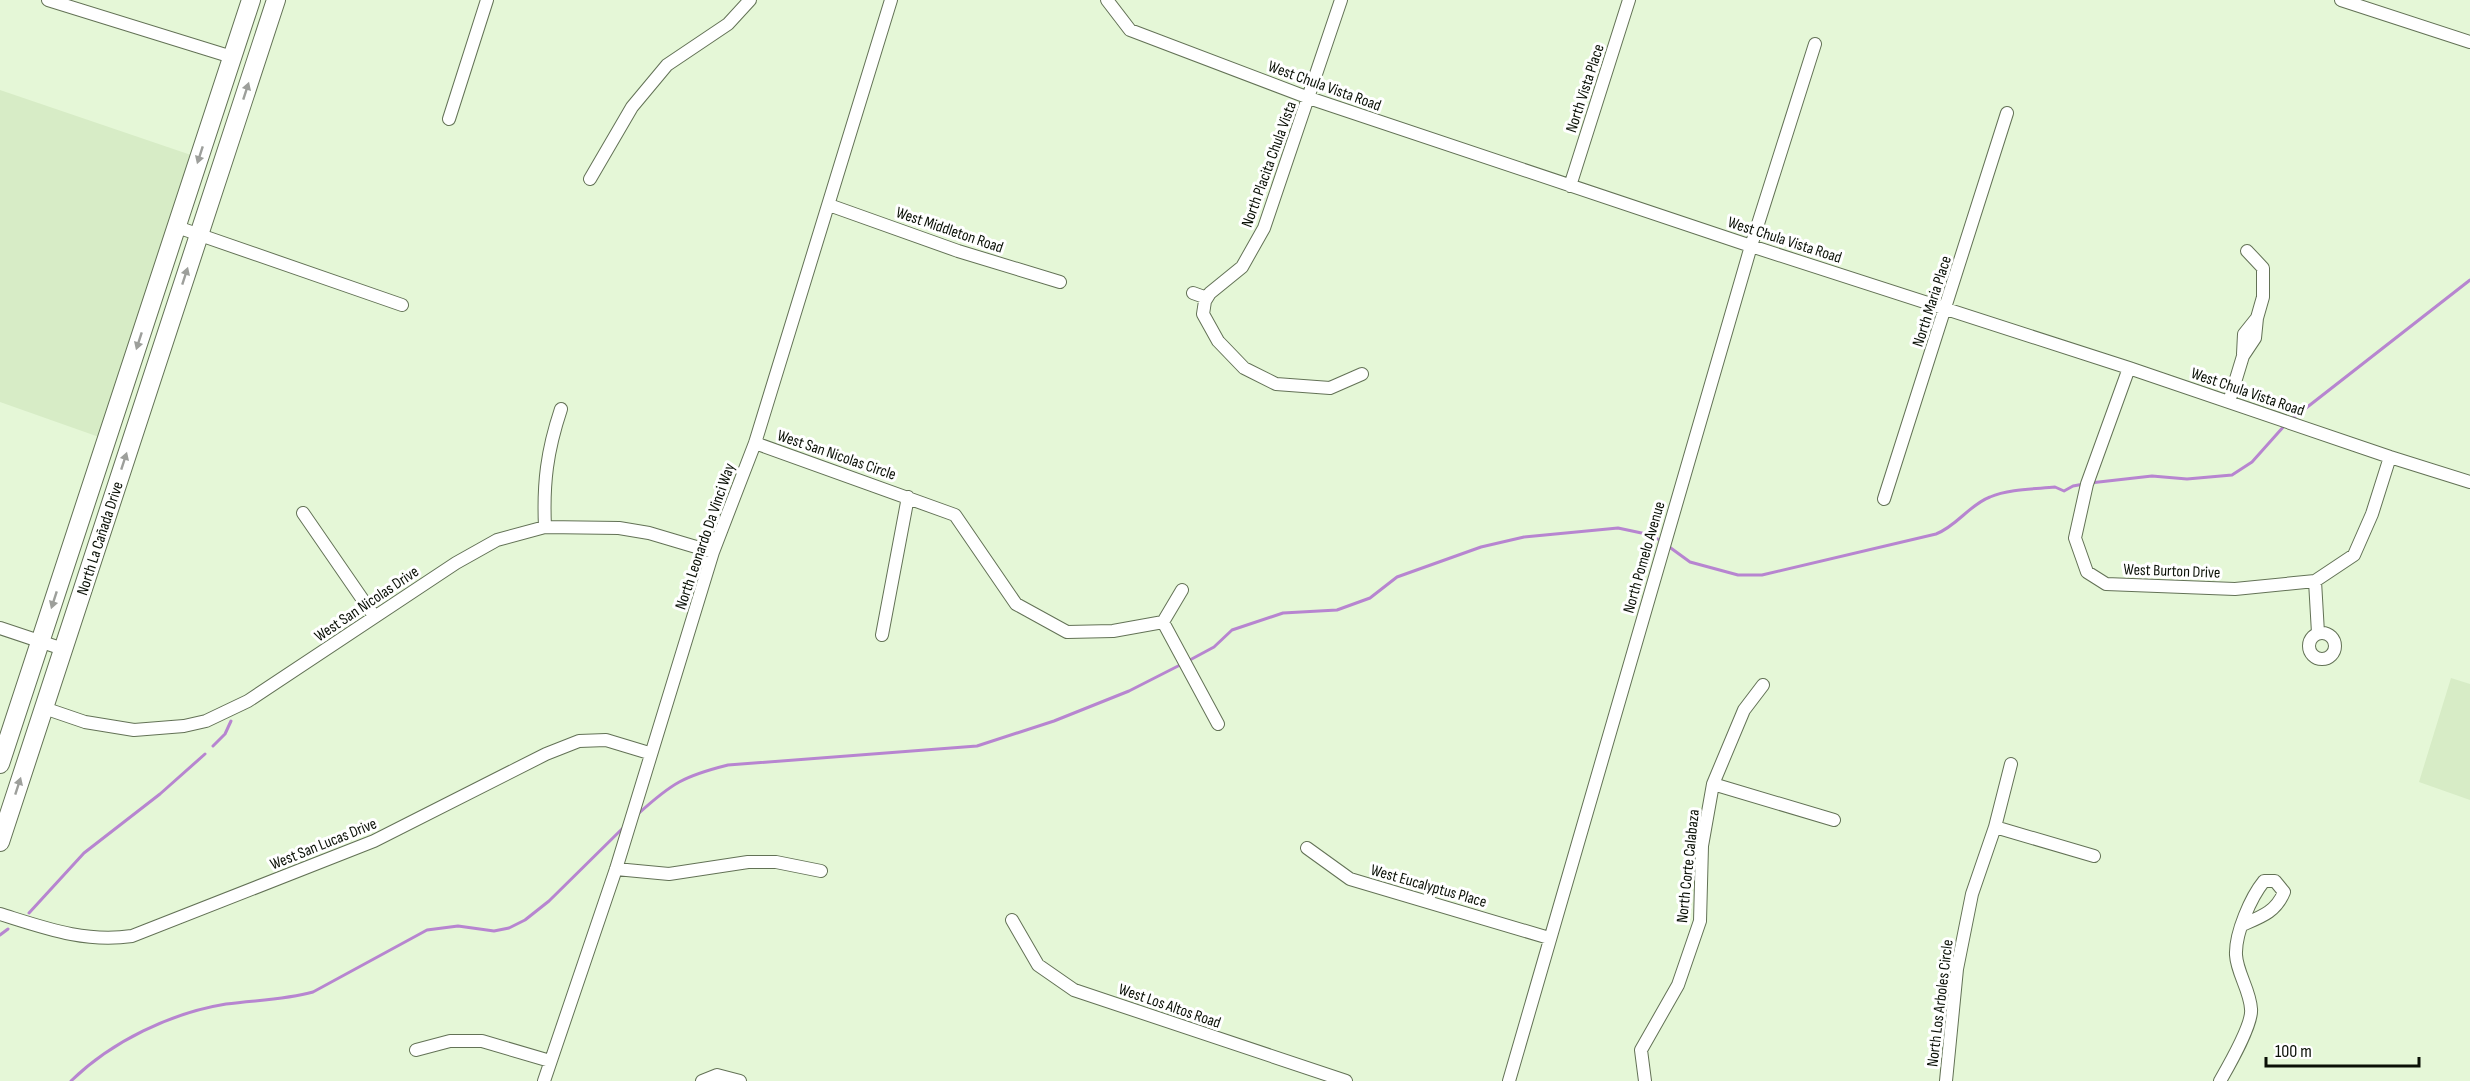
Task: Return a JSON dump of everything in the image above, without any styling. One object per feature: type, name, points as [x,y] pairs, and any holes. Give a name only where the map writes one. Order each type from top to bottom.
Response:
[{"type":"main road","name":"North La Cañada Drive","points":[[0,764],[251,0]]},
{"type":"main road","name":"North La Cañada Drive","points":[[0,842],[276,0]]},
{"type":"street","points":[[48,0],[232,57]]},
{"type":"street","points":[[448,119],[487,0]]},
{"type":"street","points":[[590,179],[632,107],[667,65],[728,24],[750,0]]},
{"type":"street","name":"North Leonardo Da Vinci Way","points":[[544,1081],[616,869],[649,753],[713,552],[755,443],[891,0]]},
{"type":"street","name":"West Chula Vista Road","points":[[1107,0],[1130,30],[1309,98],[1751,246],[2129,368],[2390,458],[2470,482]]},
{"type":"street","name":"North Placita Chula Vista","points":[[1207,298],[1242,267],[1264,228],[1341,0]]},
{"type":"street","name":"North Vista Place","points":[[1570,186],[1629,0]]},
{"type":"street","points":[[2341,0],[2470,42]]},
{"type":"street","name":"North Pomelo Avenue","points":[[1509,1081],[1751,246],[1815,44]]},
{"type":"street","name":"North Maria Place","points":[[1884,499],[1947,308],[2007,113]]},
{"type":"street","name":"West Middleton Road","points":[[829,205],[959,251],[1060,282]]},
{"type":"street","points":[[177,227],[402,305]]},
{"type":"street","points":[[2229,402],[2243,356],[2244,334],[2257,318],[2264,297],[2263,268],[2247,251]]},
{"type":"street","points":[[1193,293],[1207,298],[1203,314],[1218,341],[1244,368],[1276,384],[1330,388],[1362,374]]},
{"type":"street","name":"West Burton Drive","points":[[2129,368],[2087,484],[2075,538],[2087,572],[2106,584],[2139,587],[2235,589],[2314,581]]},
{"type":"street","points":[[545,527],[543,486],[550,442],[561,409]]},
{"type":"street","name":"West San Nicolas Circle","points":[[755,443],[955,515],[1016,604],[1067,632],[1113,631],[1163,622]]},
{"type":"street","points":[[2318,633],[2314,581],[2354,555],[2372,514],[2390,458]]},
{"type":"street","name":"West San Nicolas Circle","points":[[882,636],[908,497]]},
{"type":"street","points":[[303,513],[374,616]]},
{"type":"street","name":"West San Nicolas Drive","points":[[44,708],[85,722],[134,730],[184,726],[206,721],[248,701],[456,563],[497,540],[545,527],[619,528],[649,533],[713,552]]},
{"type":"street","points":[[1182,590],[1163,622],[1218,724]]},
{"type":"street","points":[[0,628],[63,649]]},
{"type":"street","name":"North Corte Calabaza","points":[[1645,1081],[1641,1050],[1678,986],[1700,921],[1702,846],[1713,784],[1744,710],[1763,685]]},
{"type":"street","name":"West San Lucas Drive","points":[[0,914],[88,939],[109,940],[132,936],[374,841],[546,754],[579,741],[606,740],[649,753]]},
{"type":"street","name":"North Los Arboles Circle","points":[[1946,1081],[1957,969],[1972,894],[1995,826],[2011,764]]},
{"type":"street","points":[[1713,784],[1834,820]]},
{"type":"street","points":[[1995,826],[2094,856]]},
{"type":"street","name":"West Eucalyptus Place","points":[[1307,848],[1350,879],[1549,938]]},
{"type":"street","points":[[616,869],[669,874],[748,862],[766,862],[821,871]]},
{"type":"street","name":"West Los Altos Road","points":[[1012,920],[1038,965],[1074,990],[1346,1081]]},
{"type":"street","points":[[2220,1081],[2236,1053],[2252,1011],[2236,954],[2242,925]]},
{"type":"street","points":[[416,1050],[450,1041],[482,1041],[550,1060]]},
{"type":"street","points":[[707,1075],[722,1075],[740,1081]]},
{"type":"shaded area","points":[[0,90],[191,155],[99,437],[0,402]]},
{"type":"shaded area","points":[[2451,678],[2470,684],[2470,800],[2419,782]]},
{"type":"waterway","points":[[2292,419],[2470,280]]},
{"type":"waterway","points":[[2090,483],[2152,476],[2187,479],[2232,475],[2252,462],[2285,425]]},
{"type":"waterway","points":[[1668,546],[1690,562],[1738,575],[1762,575],[1936,534],[1976,505],[1997,494],[2055,487],[2064,491],[2084,484]]},
{"type":"waterway","points":[[1188,661],[1214,647],[1232,630],[1283,613],[1337,610],[1370,598],[1397,577],[1481,547],[1524,537],[1618,528],[1651,535],[1663,542]]},
{"type":"waterway","points":[[638,814],[679,782],[728,765],[977,746],[1054,721],[1129,691],[1182,664]]},
{"type":"waterway","points":[[213,746],[225,734],[231,721]]},
{"type":"waterway","points":[[29,913],[84,853],[160,794],[205,754]]},
{"type":"waterway","points":[[71,1081],[105,1053],[124,1041],[184,1014],[226,1004],[313,992],[427,930],[458,926],[494,931],[509,928],[525,920],[549,901],[625,826]]},
{"type":"waterway","points":[[0,935],[8,929]]}]
